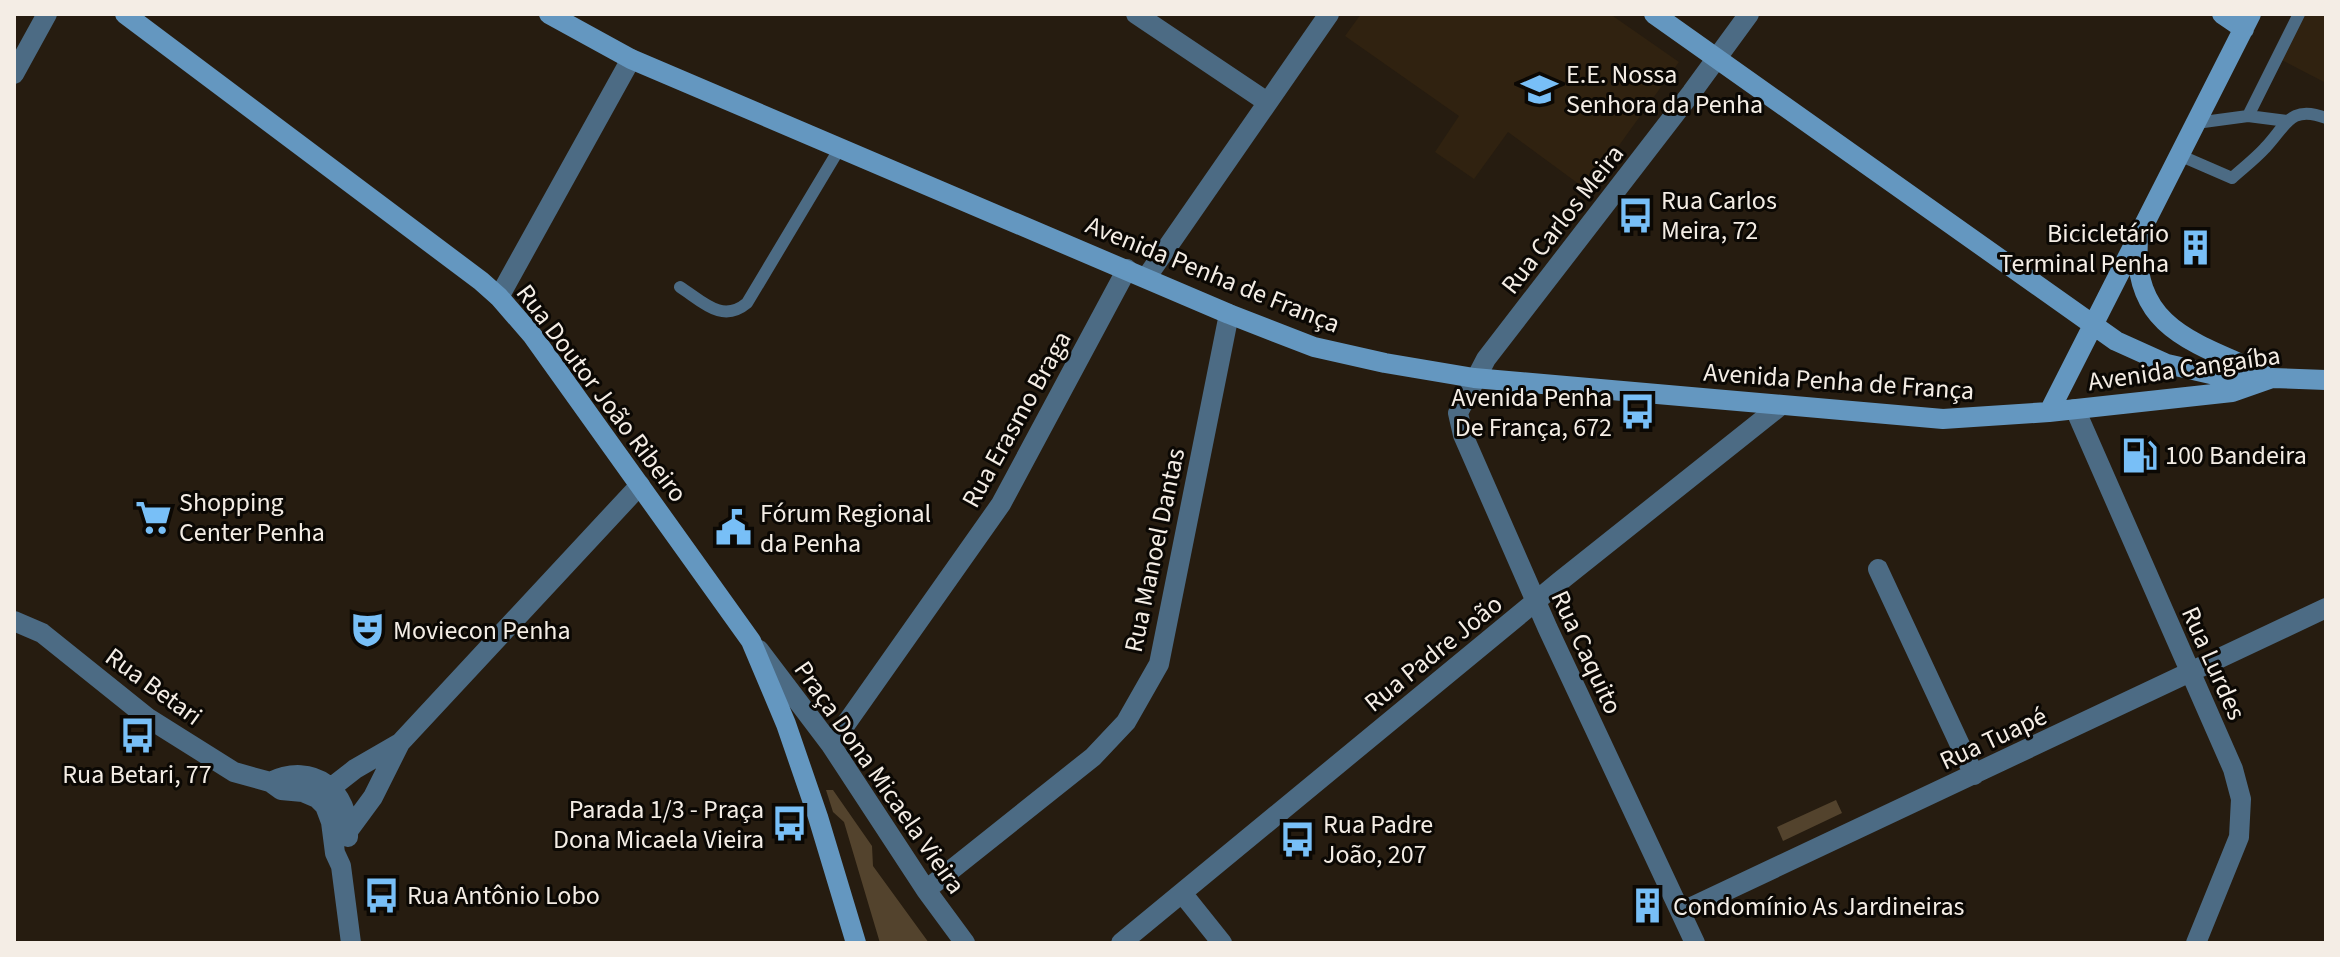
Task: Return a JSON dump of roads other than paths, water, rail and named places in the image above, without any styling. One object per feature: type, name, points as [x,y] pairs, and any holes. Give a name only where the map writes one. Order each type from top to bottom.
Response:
[{"type":"main road","name":"Rua Doutor João Ribeiro","points":[[125,14],[334,169],[499,297],[532,335],[751,641],[786,724],[856,943]]},
{"type":"main road","name":"Avenida Penha de França","points":[[549,14],[631,59],[1229,314],[1314,347],[1474,378],[1780,406],[1943,419],[2049,412]]},
{"type":"main road","points":[[1654,14],[2116,341],[2167,364],[2215,375],[2272,378]]},
{"type":"main road","points":[[2049,412],[2248,21],[2222,14]]},
{"type":"main road","points":[[2139,234],[2136,267],[2144,293],[2154,311],[2173,330],[2272,378]]},
{"type":"main road","name":"Avenida Cangaíba","points":[[2049,412],[2232,392],[2272,378],[2326,380]]},
{"type":"street","points":[[14,74],[47,14]]},
{"type":"street","points":[[1136,14],[1267,102]]},
{"type":"street","points":[[1146,278],[1329,14]]},
{"type":"street","name":"Rua Carlos Meira","points":[[1474,378],[1749,14]]},
{"type":"street","points":[[499,297],[631,59]]},
{"type":"street","name":"Rua Erasmo Braga","points":[[831,745],[1001,504],[1127,269]]},
{"type":"street","name":"Rua Manoel Dantas","points":[[926,890],[1093,757],[1126,722],[1144,694],[1159,664],[1229,314]]},
{"type":"street","name":"Rua Caquito","points":[[1474,378],[1458,413],[1463,435],[1535,602],[1695,943]]},
{"type":"street","name":"Rua Padre João","points":[[1121,943],[1535,602],[1780,406]]},
{"type":"street","name":"Rua Lurdes","points":[[2075,409],[2233,769],[2241,799],[2239,837],[2196,943]]},
{"type":"street","points":[[348,831],[373,797],[400,743],[640,485]]},
{"type":"street","points":[[1878,569],[1974,775]]},
{"type":"street","name":"Rua Tuapé","points":[[1681,912],[2326,608]]},
{"type":"street","name":"Rua Betari","points":[[14,621],[42,633],[148,718],[234,772],[270,782],[281,790],[303,792],[317,798],[325,806],[331,822],[335,853],[341,866]]},
{"type":"street","name":"Praça Dona Micaela Vieira","points":[[751,641],[831,745],[926,890],[965,943]]},
{"type":"street","points":[[351,943],[341,866],[348,831],[346,811],[332,787],[355,769],[400,743]]},
{"type":"street","name":"Rua Betari","points":[[270,782],[286,774],[312,778],[332,787]]},
{"type":"street","points":[[1182,893],[1222,943]]},
{"type":"lane","points":[[2248,116],[2299,14]]},
{"type":"lane","points":[[2179,155],[2232,178],[2265,148],[2287,121],[2304,113],[2326,118]]},
{"type":"lane","points":[[2196,123],[2248,116],[2287,121]]},
{"type":"lane","points":[[680,287],[721,312],[738,311],[747,303],[841,146]]},
{"type":"place","name":"E.E. Nossa Senhora da Penha","points":[[1540,89]]},
{"type":"place","name":"Rua Carlos Meira, 72","points":[[1635,215]]},
{"type":"place","name":"Bicicletário Terminal Penha","points":[[2195,248]]},
{"type":"place","name":"Avenida Penha De França, 672","points":[[1638,412]]},
{"type":"place","name":"100 Bandeira","points":[[2139,455]]},
{"type":"place","name":"Shopping Center Penha","points":[[153,517]]},
{"type":"place","name":"Fórum Regional da Penha","points":[[734,528]]},
{"type":"place","name":"Moviecon Penha","points":[[367,630]]},
{"type":"place","name":"Rua Betari, 77","points":[[137,735]]},
{"type":"place","name":"Parada 1/3 - Praça Dona Micaela Vieira","points":[[790,824]]},
{"type":"place","name":"Rua Padre João, 207","points":[[1297,839]]},
{"type":"place","name":"Rua Antônio Lobo","points":[[381,895]]},
{"type":"place","name":"Condomínio As Jardineiras","points":[[1647,906]]}]
